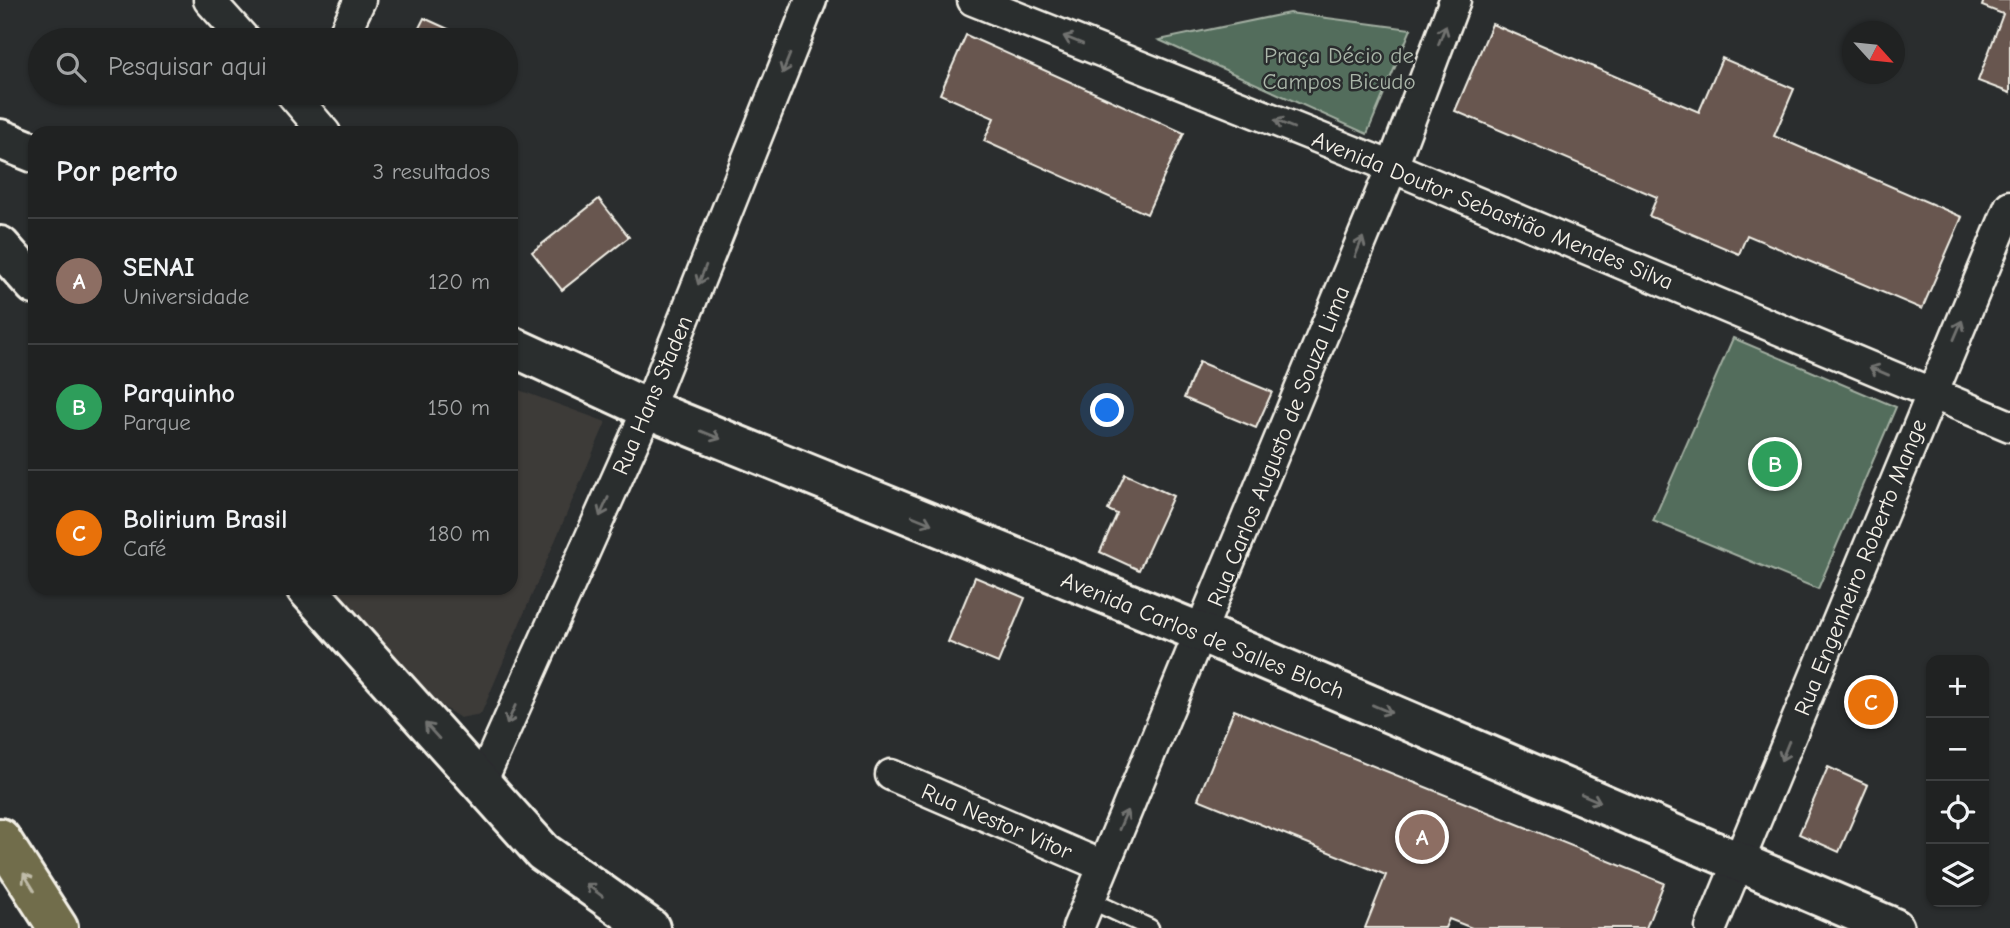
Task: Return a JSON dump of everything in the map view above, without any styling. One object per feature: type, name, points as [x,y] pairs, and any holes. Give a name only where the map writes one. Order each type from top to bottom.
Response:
[{"type":"main road","points":[[0,838],[58,928]]},
{"type":"street","points":[[209,0],[234,28]]},
{"type":"street","points":[[347,28],[360,0]]},
{"type":"street","name":"Rua Hans Staden","points":[[480,785],[648,410],[811,0]]},
{"type":"street","name":"Avenida Doutor Sebastião Mendes Silva","points":[[973,0],[1392,167],[2010,426]]},
{"type":"street","name":"Rua Carlos Augusto de Souza Lima","points":[[1078,928],[1202,633],[1392,167],[1455,0]]},
{"type":"street","points":[[0,139],[28,150]]},
{"type":"street","name":"Rua Engenheiro Roberto Mange","points":[[1712,928],[2010,206]]},
{"type":"street","points":[[0,246],[28,277]]},
{"type":"street","name":"Avenida Carlos de Salles Bloch","points":[[518,349],[648,410],[1202,633],[1894,928]]},
{"type":"street","points":[[312,595],[480,785],[543,852],[650,928]]},
{"type":"street","name":"Rua Nestor Vitor","points":[[891,775],[1103,866]]},
{"type":"lane","points":[[1088,899],[1150,928]]},
{"type":"shaded area","points":[[518,390],[606,422],[481,714],[460,718],[437,703],[340,595],[518,595]]},
{"type":"green space","name":"Praça Décio de Campos Bicudo","points":[[1289,13],[1411,29],[1367,134],[1159,40]]},
{"type":"green space","points":[[1733,338],[1896,407],[1818,589],[1653,521]]},
{"type":"building","points":[[1984,0],[2010,0],[2010,93],[1978,81],[2003,14],[1982,6]]},
{"type":"building","points":[[424,18],[446,28],[419,28]]},
{"type":"building","points":[[1492,24],[1699,112],[1722,58],[1794,89],[1774,136],[1962,217],[1922,309],[1747,235],[1739,254],[1649,216],[1657,197],[1455,111]]},
{"type":"building","points":[[966,35],[1184,133],[1147,214],[984,141],[994,118],[940,94]]},
{"type":"building","points":[[599,199],[629,237],[562,290],[532,252]]},
{"type":"building","points":[[1199,362],[1272,392],[1256,428],[1184,398]]},
{"type":"building","points":[[1125,474],[1173,496],[1139,570],[1100,552],[1117,514],[1108,510]]},
{"type":"building","points":[[975,577],[1025,598],[998,663],[948,642]]},
{"type":"building","points":[[1234,710],[1664,883],[1646,928],[1472,928],[1449,919],[1445,928],[1365,928],[1386,875],[1198,799]]},
{"type":"building","points":[[1828,767],[1868,785],[1839,852],[1799,834]]},
{"type":"place","name":"Parquinho","points":[[1775,464]]},
{"type":"place","name":"Bolirium Brasil","points":[[1871,702]]},
{"type":"place","name":"SENAI","points":[[1422,837]]}]
